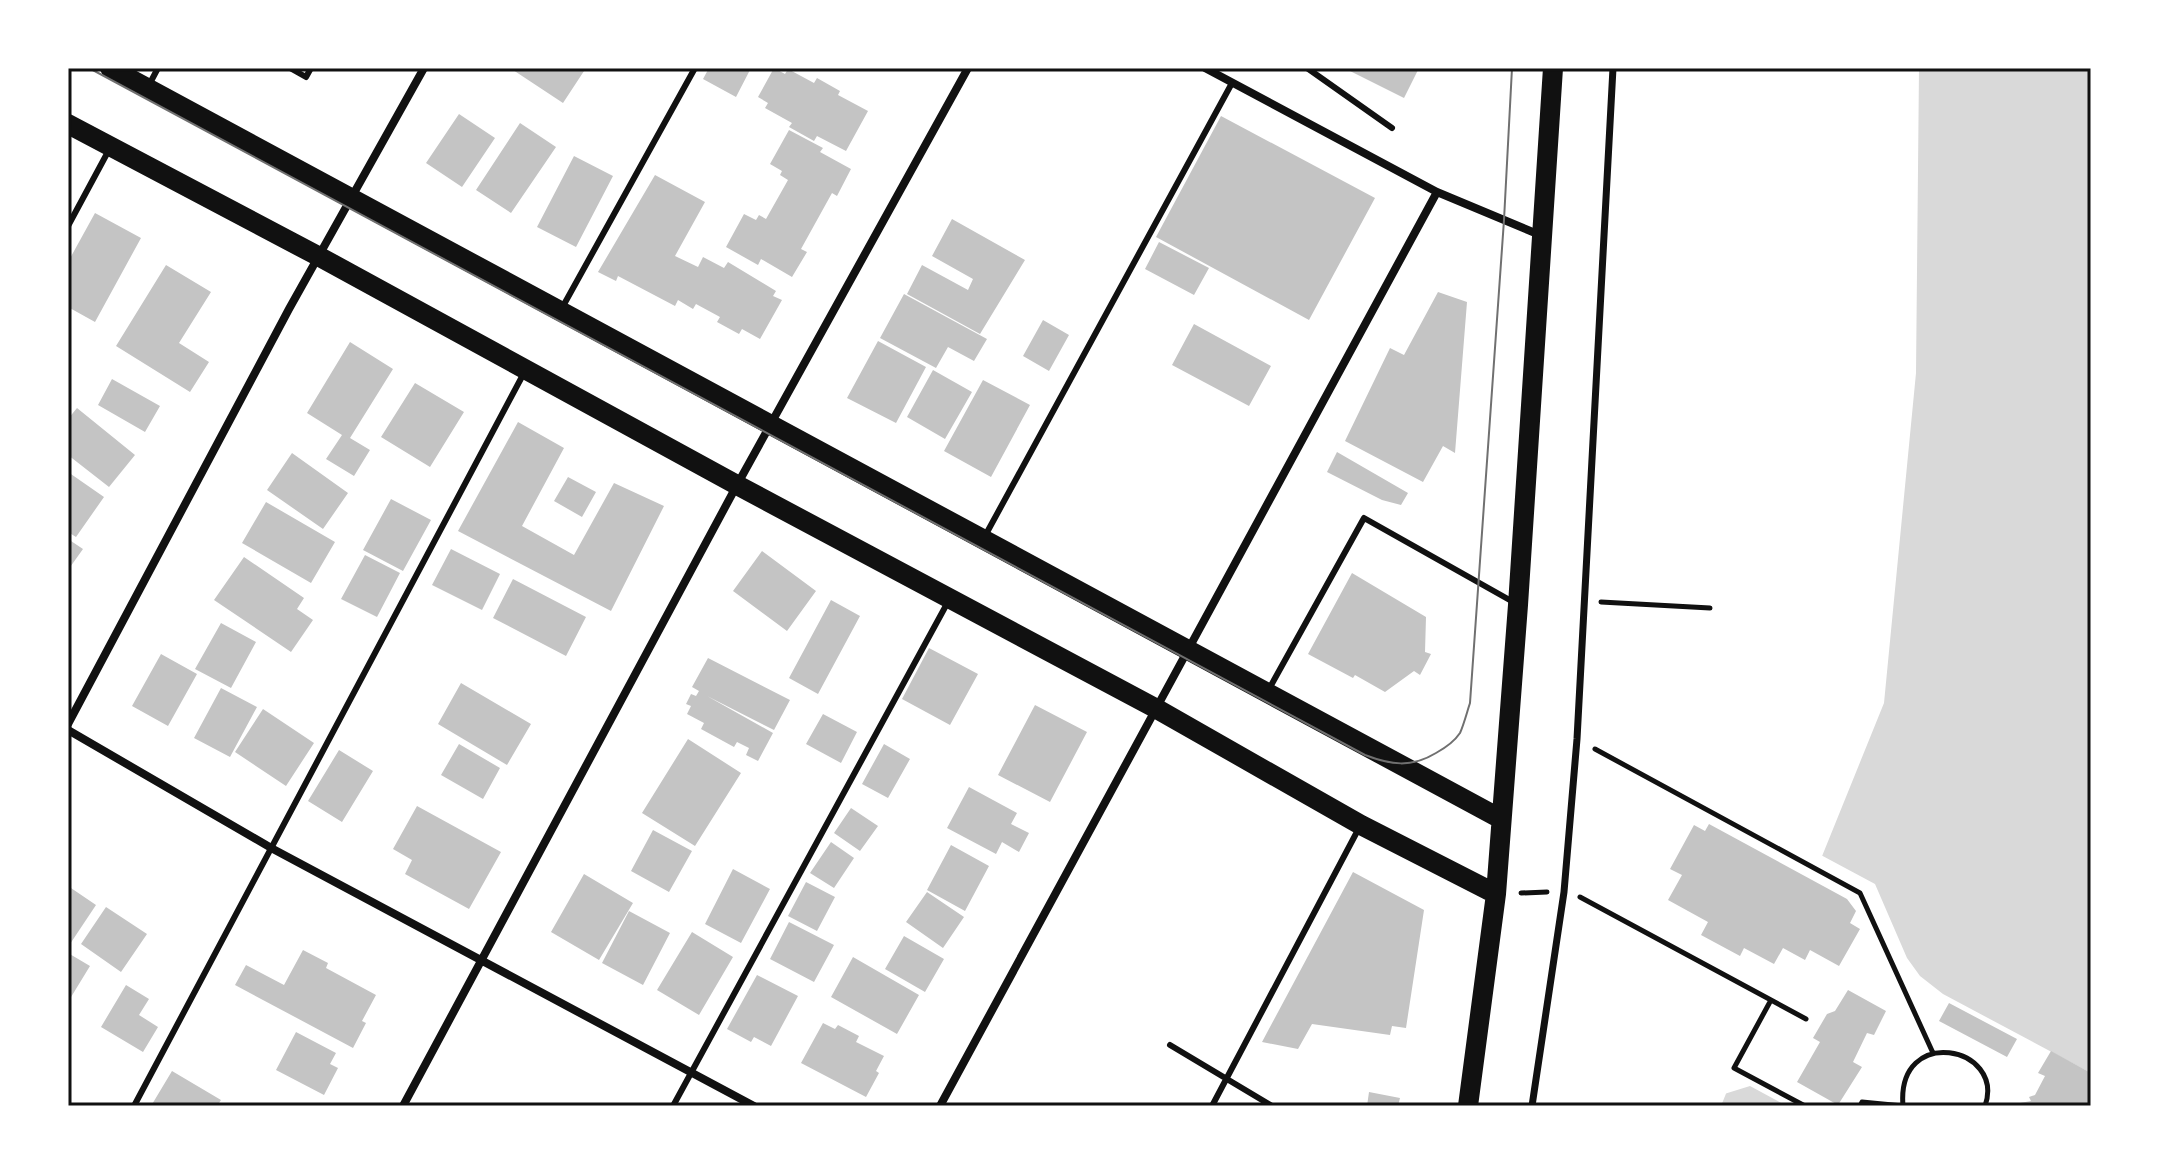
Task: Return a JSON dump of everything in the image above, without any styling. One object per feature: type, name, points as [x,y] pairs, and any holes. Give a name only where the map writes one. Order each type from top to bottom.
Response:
[{"type":"main road","points":[[110,68],[1501,819]]},
{"type":"main road","points":[[1468,1106],[1496,894],[1553,68]]},
{"type":"main road","points":[[68,124],[1157,709],[1361,825],[1496,894]]},
{"type":"street","points":[[68,724],[318,256],[424,68]]},
{"type":"street","points":[[403,1106],[737,485],[773,425],[968,68]]},
{"type":"street","points":[[1205,68],[1437,192],[1542,235]]},
{"type":"street","points":[[1532,1106],[1564,892],[1577,739],[1613,68]]},
{"type":"street","points":[[940,1106],[1437,192]]},
{"type":"street","points":[[68,730],[273,849],[754,1106]]},
{"type":"lane","points":[[147,88],[158,68]]},
{"type":"lane","points":[[290,68],[306,77],[311,68]]},
{"type":"lane","points":[[560,311],[695,68]]},
{"type":"lane","points":[[1307,68],[1392,128]]},
{"type":"lane","points":[[983,539],[1232,83]]},
{"type":"lane","points":[[68,226],[110,147]]},
{"type":"lane","points":[[134,1106],[527,369]]},
{"type":"lane","points":[[1267,692],[1364,518],[1518,605]]},
{"type":"lane","points":[[673,1106],[951,598]]},
{"type":"lane","points":[[1212,1106],[1361,825]]},
{"type":"lane","points":[[1170,1045],[1272,1106]]},
{"type":"path","points":[[1622,605],[1710,608]]},
{"type":"path","points":[[1577,739],[1860,893],[1933,1053]]},
{"type":"path","points":[[1496,894],[1574,894],[1806,1019]]},
{"type":"path","points":[[1771,1000],[1734,1068],[1805,1106]]},
{"type":"path","points":[[1860,1106],[1862,1102],[1903,1106],[1902,1089],[1907,1073],[1918,1060],[1933,1053],[1950,1051],[1965,1056],[1978,1067],[1986,1082],[1985,1106]]},
{"type":"shaded area","points":[[1919,68],[2091,68],[2091,1106],[1721,1106],[1884,703],[1916,373]]},
{"type":"pier","points":[[1819,854],[1875,884],[1907,958],[1920,976],[1943,994],[2091,1073],[2091,1106],[1787,1106],[1750,1086],[1721,1095]]},
{"type":"building","points":[[510,68],[586,68],[563,103]]},
{"type":"building","points":[[709,68],[751,68],[736,97],[703,79]]},
{"type":"building","points":[[774,68],[785,74],[788,69],[814,83],[817,78],[840,91],[838,95],[868,111],[846,151],[817,136],[814,141],[789,127],[792,123],[765,108],[768,103],[758,97]]},
{"type":"building","points":[[1344,68],[1419,68],[1404,98]]},
{"type":"building","points":[[459,114],[495,138],[462,187],[426,163]]},
{"type":"building","points":[[1221,116],[1375,198],[1309,320],[1156,237]]},
{"type":"building","points":[[520,123],[556,147],[511,213],[476,190]]},
{"type":"building","points":[[789,130],[823,148],[820,152],[851,169],[837,196],[832,193],[801,249],[807,252],[792,277],[761,259],[758,265],[726,247],[744,214],[756,220],[759,215],[766,219],[788,180],[780,175],[782,171],[770,164]]},
{"type":"building","points":[[574,156],[613,176],[576,247],[537,227]]},
{"type":"building","points":[[655,175],[705,202],[675,256],[698,267],[703,257],[724,268],[728,262],[776,291],[773,296],[782,300],[760,339],[742,329],[739,334],[717,322],[720,317],[696,304],[693,309],[678,300],[675,306],[618,276],[616,281],[598,272]]},
{"type":"building","points":[[95,213],[141,238],[95,322],[68,307],[68,262]]},
{"type":"building","points":[[952,219],[1025,260],[980,334],[907,294],[922,265],[968,290],[973,279],[932,256]]},
{"type":"building","points":[[1159,242],[1209,268],[1194,295],[1145,269]]},
{"type":"building","points":[[166,265],[211,292],[179,343],[209,362],[190,392],[116,346]]},
{"type":"building","points":[[1438,292],[1467,302],[1455,453],[1443,446],[1423,482],[1345,441],[1390,348],[1404,355]]},
{"type":"building","points":[[904,294],[987,339],[974,361],[948,347],[936,368],[880,338]]},
{"type":"building","points":[[1043,320],[1069,335],[1049,371],[1023,356]]},
{"type":"building","points":[[1194,324],[1271,366],[1249,406],[1172,365]]},
{"type":"building","points":[[878,341],[926,367],[896,423],[847,398]]},
{"type":"building","points":[[350,342],[393,369],[350,438],[370,450],[354,476],[326,459],[342,435],[307,413]]},
{"type":"building","points":[[933,370],[972,392],[945,439],[907,417]]},
{"type":"building","points":[[112,379],[160,406],[145,432],[98,405]]},
{"type":"building","points":[[983,380],[1030,405],[991,477],[944,451]]},
{"type":"building","points":[[415,383],[464,412],[430,467],[381,437]]},
{"type":"building","points":[[77,408],[135,455],[109,487],[68,455],[68,419]]},
{"type":"building","points":[[518,422],[564,448],[522,526],[574,555],[614,483],[664,506],[611,611],[458,531]]},
{"type":"building","points":[[1337,452],[1408,493],[1401,505],[1382,500],[1327,472]]},
{"type":"building","points":[[292,453],[348,493],[323,529],[267,490]]},
{"type":"building","points":[[68,472],[104,497],[76,537],[68,532]]},
{"type":"building","points":[[568,477],[596,492],[582,517],[554,501]]},
{"type":"building","points":[[391,499],[431,520],[403,571],[363,550]]},
{"type":"building","points":[[266,502],[335,542],[311,583],[242,543]]},
{"type":"building","points":[[68,539],[83,549],[68,570]]},
{"type":"building","points":[[451,549],[500,574],[482,610],[432,585]]},
{"type":"building","points":[[762,551],[816,591],[787,631],[733,591]]},
{"type":"building","points":[[365,555],[400,573],[377,617],[341,599]]},
{"type":"building","points":[[244,557],[304,598],[297,609],[313,620],[291,652],[214,600]]},
{"type":"building","points":[[1352,573],[1426,617],[1425,652],[1431,654],[1420,675],[1414,671],[1385,692],[1308,654]]},
{"type":"building","points":[[513,579],[586,617],[566,656],[493,618]]},
{"type":"building","points":[[831,600],[860,616],[818,694],[789,678]]},
{"type":"building","points":[[221,623],[256,642],[231,688],[195,669]]},
{"type":"building","points":[[929,648],[978,674],[950,725],[902,699]]},
{"type":"building","points":[[161,654],[197,674],[168,726],[132,706]]},
{"type":"building","points":[[708,658],[790,700],[774,730],[707,696],[773,733],[758,761],[746,755],[749,748],[737,742],[734,747],[701,729],[704,723],[687,714],[691,706],[686,704],[691,694],[696,696],[699,691],[692,687]]},
{"type":"building","points":[[461,683],[531,724],[507,765],[438,724]]},
{"type":"building","points":[[221,688],[257,707],[230,757],[194,738]]},
{"type":"building","points":[[1035,705],[1087,732],[1050,802],[998,775]]},
{"type":"building","points":[[263,709],[314,743],[286,786],[235,752]]},
{"type":"building","points":[[823,714],[857,732],[841,763],[806,744]]},
{"type":"building","points":[[688,739],[741,773],[695,846],[642,813]]},
{"type":"building","points":[[459,744],[500,768],[483,799],[441,775]]},
{"type":"building","points":[[884,744],[910,759],[888,798],[862,784]]},
{"type":"building","points":[[339,750],[373,771],[342,822],[308,801]]},
{"type":"building","points":[[969,787],[1017,813],[1011,824],[1029,833],[1019,852],[1002,842],[996,854],[947,828]]},
{"type":"building","points":[[417,806],[501,852],[469,909],[405,874],[412,860],[393,849]]},
{"type":"building","points":[[851,808],[878,826],[860,851],[834,833]]},
{"type":"building","points":[[1709,824],[1847,899],[1856,911],[1850,923],[1860,929],[1839,966],[1810,950],[1805,960],[1783,948],[1774,964],[1744,948],[1740,956],[1701,935],[1708,922],[1668,900],[1682,875],[1670,869],[1694,825],[1705,831]]},
{"type":"building","points":[[653,830],[692,851],[669,892],[631,871]]},
{"type":"building","points":[[831,842],[854,858],[834,888],[810,873]]},
{"type":"building","points":[[951,845],[989,866],[965,911],[927,890]]},
{"type":"building","points":[[733,869],[770,889],[741,943],[705,924]]},
{"type":"building","points":[[1353,872],[1424,910],[1406,1028],[1392,1026],[1390,1035],[1312,1024],[1298,1049],[1262,1042]]},
{"type":"building","points":[[584,874],[633,903],[599,960],[551,932]]},
{"type":"building","points":[[806,882],[835,897],[817,931],[788,916]]},
{"type":"building","points":[[68,886],[96,905],[70,944],[68,943]]},
{"type":"building","points":[[927,892],[964,917],[943,948],[906,922]]},
{"type":"building","points":[[106,907],[147,934],[121,972],[81,944]]},
{"type":"building","points":[[629,911],[670,933],[643,985],[602,963]]},
{"type":"building","points":[[789,922],[834,945],[814,982],[770,959]]},
{"type":"building","points":[[692,932],[733,957],[699,1015],[657,990]]},
{"type":"building","points":[[904,936],[944,959],[925,992],[885,969]]},
{"type":"building","points":[[303,950],[328,963],[326,968],[376,995],[362,1021],[366,1023],[353,1048],[235,985],[246,965],[284,985]]},
{"type":"building","points":[[68,953],[90,966],[68,1002]]},
{"type":"building","points":[[853,957],[919,995],[897,1034],[831,997]]},
{"type":"building","points":[[757,975],[798,996],[771,1046],[754,1037],[751,1042],[727,1029]]},
{"type":"building","points":[[126,985],[149,999],[139,1015],[158,1027],[143,1052],[101,1027]]},
{"type":"building","points":[[1848,990],[1886,1011],[1874,1035],[1867,1033],[1853,1062],[1862,1067],[1838,1105],[1797,1082],[1820,1042],[1813,1038],[1827,1014],[1835,1011]]},
{"type":"building","points":[[1949,1003],[2017,1039],[2007,1057],[1939,1021]]},
{"type":"building","points":[[823,1023],[835,1029],[838,1025],[859,1036],[856,1042],[884,1056],[866,1097],[801,1063]]},
{"type":"building","points":[[296,1032],[336,1053],[330,1064],[338,1068],[324,1095],[276,1070]]},
{"type":"building","points":[[2051,1051],[2091,1073],[2091,1106],[2021,1106],[2020,1103],[2031,1101],[2029,1097],[2035,1095],[2045,1076],[2038,1073]]},
{"type":"building","points":[[172,1071],[221,1100],[217,1106],[151,1106]]},
{"type":"building","points":[[1369,1092],[1400,1098],[1398,1106],[1367,1106]]},
{"type":"tram line","points":[[89,68],[1365,755],[1401,763],[1427,758],[1452,742],[1460,733],[1470,703],[1512,68]]}]
